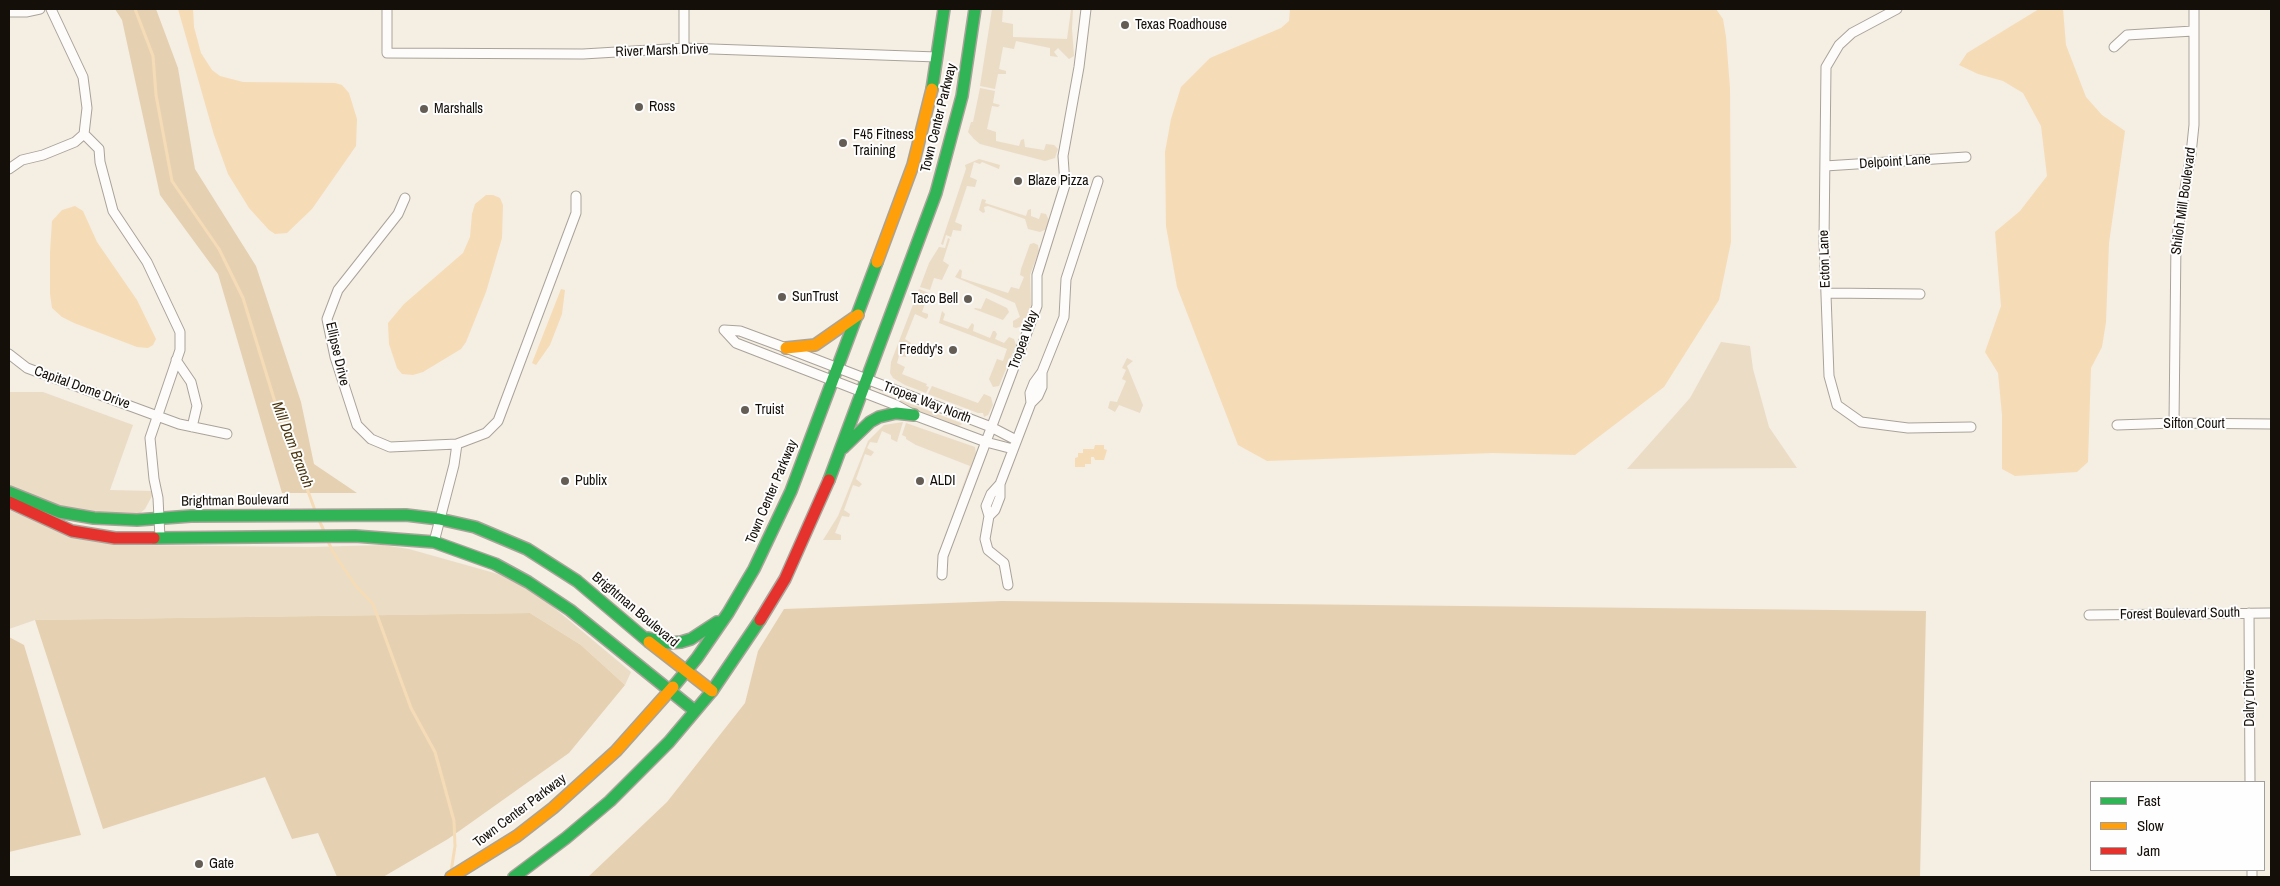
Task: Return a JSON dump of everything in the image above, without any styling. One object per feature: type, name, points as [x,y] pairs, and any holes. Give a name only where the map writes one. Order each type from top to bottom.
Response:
[{"type":"main road","name":"Town Center Parkway","points":[[450,877],[480,860],[546,814],[616,752],[686,671],[728,612],[757,562],[791,492],[913,165],[932,92],[944,9]]},
{"type":"main road","name":"Town Center Parkway","points":[[514,877],[566,838],[610,801],[669,742],[712,691],[753,633],[785,579],[826,488],[936,193],[962,96],[975,9]]},
{"type":"main road","points":[[786,348],[815,345],[858,315]]},
{"type":"main road","points":[[840,452],[864,427],[879,417],[896,413],[914,415]]},
{"type":"main road","name":"Brightman Boulevard","points":[[9,492],[68,514],[94,518],[406,516],[439,519],[475,527],[527,550],[577,581],[641,636],[712,691]]},
{"type":"main road","points":[[9,502],[72,531],[116,538],[355,536],[408,538],[434,542],[495,564],[521,578],[570,610],[695,711]]},
{"type":"main road","points":[[641,636],[668,643],[681,642],[705,631],[728,612]]},
{"type":"street","points":[[9,12],[26,12],[40,9]]},
{"type":"street","points":[[9,169],[22,160],[43,155],[75,142],[84,134],[87,108],[84,77],[51,9]]},
{"type":"street","name":"River Marsh Drive","points":[[387,9],[387,53],[583,54],[684,48],[937,58]]},
{"type":"street","points":[[684,9],[684,48]]},
{"type":"street","name":"Tropea Way","points":[[942,575],[943,556],[1036,306],[1037,275],[1065,185],[1063,156],[1078,75],[1086,9]]},
{"type":"street","name":"Ecton Lane","points":[[1897,9],[1852,34],[1839,45],[1826,67],[1824,241],[1829,376],[1837,405],[1861,422],[1908,428],[1971,427]]},
{"type":"street","name":"Shiloh Mill Boulevard","points":[[2174,423],[2176,241],[2194,125],[2194,9]]},
{"type":"street","points":[[2114,48],[2127,36],[2193,30]]},
{"type":"street","points":[[84,134],[99,149],[100,162],[113,211],[147,262],[180,332],[180,350],[150,438],[160,538]]},
{"type":"street","name":"Delpoint Lane","points":[[1825,166],[1966,157]]},
{"type":"street","points":[[1008,585],[1004,563],[986,546],[989,516],[1000,497],[1000,484],[1031,403],[1038,396],[1042,387],[1042,372],[1064,315],[1066,279],[1098,180]]},
{"type":"street","name":"Ellipse Drive","points":[[405,198],[398,214],[338,290],[327,319],[348,400],[357,425],[371,439],[390,447],[457,444],[486,433],[498,421],[576,213],[576,196]]},
{"type":"street","points":[[1826,293],[1920,294]]},
{"type":"street","name":"Tropea Way North","points":[[1013,450],[914,415],[896,405],[736,342],[724,330],[740,331],[786,348],[991,427],[1016,440]]},
{"type":"street","name":"Capital Dome Drive","points":[[9,354],[27,368],[158,416],[192,427],[227,434]]},
{"type":"street","points":[[176,360],[192,382],[196,406],[192,427]]},
{"type":"street","name":"Sifton Court","points":[[2117,425],[2174,423],[2271,424]]},
{"type":"street","points":[[434,542],[454,465],[457,444]]},
{"type":"street","name":"Dalry Drive","points":[[2249,613],[2250,781]]},
{"type":"street","name":"Forest Boulevard South","points":[[2089,615],[2271,613]]},
{"type":"shaded area","points":[[115,9],[156,9],[178,68],[195,169],[256,266],[301,402],[314,464],[357,493],[282,493],[218,274],[160,195],[122,20]]},
{"type":"shaded area","points":[[178,9],[193,9],[194,27],[201,53],[212,70],[220,76],[243,82],[335,83],[342,85],[349,93],[357,119],[356,146],[312,209],[287,233],[275,234],[269,230],[249,208],[228,174],[214,135]]},
{"type":"shaded area","points":[[992,9],[1003,9],[1002,22],[1013,24],[1013,37],[1067,39],[1071,10],[1073,9],[1074,56],[1069,59],[1058,48],[1054,52],[1058,57],[1050,56],[1050,48],[1016,41],[1014,49],[1003,47],[999,69],[1006,71],[1006,74],[998,74],[995,89],[980,86]]},
{"type":"shaded area","points":[[1290,9],[1716,9],[1723,19],[1730,88],[1731,242],[1719,300],[1664,387],[1575,455],[1493,453],[1267,461],[1238,445],[1177,287],[1166,226],[1165,152],[1171,119],[1181,87],[1210,58],[1281,28],[1289,21]]},
{"type":"shaded area","points":[[2039,9],[2063,9],[2066,45],[2086,97],[2102,115],[2125,131],[2109,243],[2106,322],[2102,347],[2091,368],[2088,462],[2077,472],[2015,476],[2002,469],[2002,415],[1998,373],[1985,352],[2001,306],[1995,232],[2020,211],[2047,176],[2041,126],[2023,93],[2003,81],[1978,74],[1959,65],[1967,53]]},
{"type":"shaded area","points":[[980,88],[995,91],[993,103],[1000,105],[998,107],[992,106],[987,129],[996,132],[996,141],[1019,146],[1021,140],[1024,139],[1025,147],[1044,150],[1046,144],[1054,145],[1058,149],[1055,158],[1045,161],[980,144],[974,139],[968,132],[971,122],[973,122]]},
{"type":"shaded area","points":[[979,159],[1000,165],[999,169],[982,162],[980,164],[974,162],[970,177],[977,180],[975,187],[967,186],[955,222],[962,225],[961,231],[953,230],[951,237],[946,235],[943,245],[941,244],[966,169],[965,165]]},
{"type":"shaded area","points":[[486,195],[500,198],[503,205],[502,238],[486,292],[466,342],[461,349],[423,372],[413,375],[402,374],[397,368],[389,344],[388,323],[404,304],[463,253],[470,237],[475,204]]},
{"type":"shaded area","points":[[982,199],[986,200],[985,203],[1026,216],[1028,210],[1031,209],[1031,216],[1039,219],[1041,213],[1046,214],[1049,220],[1047,229],[1040,232],[1028,229],[1025,219],[988,206],[984,207],[985,212],[983,213],[979,210]]},
{"type":"shaded area","points":[[75,206],[83,211],[97,242],[137,300],[156,339],[153,345],[148,348],[137,347],[74,323],[62,317],[52,308],[50,252],[52,221],[62,210]]},
{"type":"shaded area","points":[[948,238],[950,239],[943,261],[949,265],[942,280],[934,278],[930,290],[920,287],[929,263],[939,247],[945,248]]},
{"type":"shaded area","points":[[1030,244],[1038,245],[1039,251],[1030,275],[1031,305],[1024,323],[1016,328],[1013,327],[1013,321],[1020,317],[1015,303],[955,277],[960,269],[962,271],[961,278],[1008,293],[1011,287],[1019,289],[1024,277],[1020,275],[1021,269]]},
{"type":"shaded area","points":[[561,289],[565,290],[562,314],[550,345],[536,365],[532,363]]},
{"type":"shaded area","points":[[919,289],[929,293],[922,312],[928,314],[928,317],[926,319],[915,314],[905,339],[911,343],[906,357],[899,356],[897,363],[905,367],[902,374],[927,384],[926,386],[929,387],[926,393],[905,385],[893,378],[890,373],[891,362]]},
{"type":"shaded area","points":[[986,298],[1007,308],[1009,312],[1003,320],[974,309],[981,309]]},
{"type":"shaded area","points":[[942,311],[945,314],[943,320],[968,329],[972,323],[974,325],[973,331],[990,338],[993,331],[995,331],[997,334],[995,339],[1004,343],[1009,337],[1014,339],[1016,345],[999,386],[993,387],[989,379],[997,359],[1003,361],[1007,349],[939,323]]},
{"type":"shaded area","points":[[1721,342],[1750,346],[1753,369],[1769,427],[1797,468],[1627,469],[1690,398]]},
{"type":"shaded area","points":[[1127,358],[1133,361],[1127,366],[1143,405],[1140,413],[1119,405],[1115,412],[1108,408],[1110,401],[1117,402],[1126,381],[1122,379],[1126,370],[1122,368]]},
{"type":"shaded area","points":[[932,386],[978,403],[984,394],[991,397],[993,405],[988,415],[984,417],[983,413],[978,413],[928,394]]},
{"type":"shaded area","points":[[9,392],[43,392],[133,425],[110,490],[152,491],[152,496],[145,509],[139,514],[120,515],[94,512],[58,506],[9,488]]},
{"type":"shaded area","points":[[882,393],[962,424],[959,426],[888,399]]},
{"type":"shaded area","points":[[903,422],[897,442],[891,439],[891,435],[882,431],[877,443],[870,442],[867,448],[874,452],[871,456],[865,454],[856,479],[862,484],[859,487],[853,485],[844,510],[850,514],[849,517],[842,516],[835,533],[841,535],[841,540],[823,540],[838,516],[868,441],[884,425]]},
{"type":"shaded area","points":[[906,423],[975,447],[976,454],[956,504],[970,466],[916,445],[906,439],[902,435]]},
{"type":"shaded area","points":[[1095,445],[1104,445],[1104,449],[1107,450],[1104,460],[1095,460],[1094,457],[1091,457],[1091,464],[1085,464],[1085,467],[1075,467],[1075,458],[1078,457],[1078,453],[1083,453],[1083,449],[1094,449]]},
{"type":"shaded area","points":[[9,510],[63,533],[126,545],[312,547],[383,545],[409,549],[498,574],[516,583],[546,601],[631,672],[625,685],[581,645],[530,613],[35,620],[9,629]]},
{"type":"shaded area","points":[[1002,601],[1926,611],[1920,877],[588,877],[667,802],[745,703],[758,651],[784,609]]},
{"type":"shaded area","points":[[530,613],[581,645],[625,685],[569,753],[448,839],[383,877],[337,877],[318,833],[292,839],[265,777],[103,829],[35,620]]},
{"type":"shaded area","points":[[9,637],[24,645],[81,835],[9,852]]},
{"type":"waterway","name":"Mill Dam Branch","points":[[135,9],[153,56],[156,95],[172,181],[219,249],[243,298],[275,402],[316,513]]},
{"type":"waterway","name":"Mill Dam Branch","points":[[318,518],[325,533]]},
{"type":"waterway","name":"Mill Dam Branch","points":[[327,539],[333,552],[355,585],[373,604],[411,708],[435,752],[454,821],[455,846],[451,872]]},
{"type":"traffic: fast","points":[[932,89],[944,9]]},
{"type":"traffic: fast","points":[[829,480],[936,193],[962,96],[975,9]]},
{"type":"traffic: fast","points":[[673,687],[697,658],[728,613],[754,569],[791,491],[877,262]]},
{"type":"traffic: fast","points":[[843,448],[870,422],[879,417],[896,413],[914,415]]},
{"type":"traffic: fast","points":[[9,492],[59,512],[94,518],[137,520],[191,516],[406,515],[439,519],[475,527],[527,549],[577,581],[649,642]]},
{"type":"traffic: fast","points":[[154,538],[355,536],[434,542],[495,564],[528,582],[570,610],[695,711]]},
{"type":"traffic: fast","points":[[514,877],[566,838],[610,801],[669,742],[712,691],[760,620]]},
{"type":"traffic: fast","points":[[648,638],[668,643],[681,642],[691,639],[717,622]]},
{"type":"traffic: slow","points":[[877,262],[913,165],[932,89]]},
{"type":"traffic: slow","points":[[786,348],[815,345],[858,315]]},
{"type":"traffic: slow","points":[[649,642],[712,691]]},
{"type":"traffic: slow","points":[[451,877],[517,836],[553,808],[616,751],[673,687]]},
{"type":"traffic: jam","points":[[760,620],[785,579],[829,480]]},
{"type":"traffic: jam","points":[[9,502],[72,531],[115,538],[154,538]]},
{"type":"place","name":"Texas Roadhouse","points":[[1125,25]]},
{"type":"place","name":"Ross","points":[[639,107]]},
{"type":"place","name":"Marshalls","points":[[424,109]]},
{"type":"place","name":"F45 Fitness Training","points":[[843,143]]},
{"type":"place","name":"Blaze Pizza","points":[[1018,181]]},
{"type":"place","name":"SunTrust","points":[[782,297]]},
{"type":"place","name":"Taco Bell","points":[[968,299]]},
{"type":"place","name":"Freddy's","points":[[953,350]]},
{"type":"place","name":"Truist","points":[[745,410]]},
{"type":"place","name":"Publix","points":[[565,481]]},
{"type":"place","name":"ALDI","points":[[920,481]]},
{"type":"place","name":"Gate","points":[[199,864]]}]
